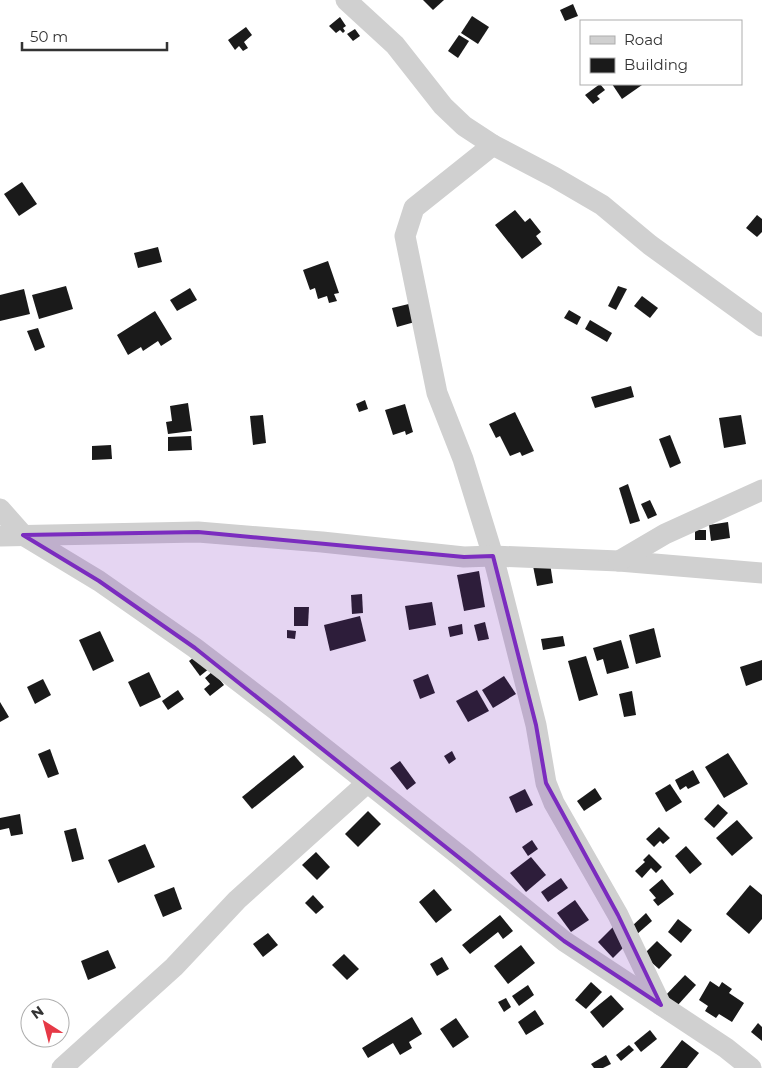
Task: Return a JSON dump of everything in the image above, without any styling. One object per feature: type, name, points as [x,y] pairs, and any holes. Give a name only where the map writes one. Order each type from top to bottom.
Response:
[{"type":"street","points":[[346,0],[395,45],[443,106],[464,126],[493,145],[602,205],[650,245],[762,326]]},
{"type":"street","points":[[493,145],[414,208],[405,236],[438,393],[464,459],[493,556],[536,725],[548,790],[618,915],[661,1005]]},
{"type":"street","points":[[620,561],[665,534],[762,490]]},
{"type":"street","points":[[0,509],[23,535],[98,581],[195,648],[464,859],[564,942],[726,1048],[751,1068]]},
{"type":"street","points":[[0,536],[198,532],[322,542],[464,558],[493,556],[620,561],[762,573]]},
{"type":"street","points":[[62,1068],[174,967],[237,900],[367,783]]},
{"type":"highlighted area","points":[[198,532],[464,557],[493,556],[536,725],[546,783],[618,915],[661,1005],[564,941],[195,648],[99,581],[23,535]]},
{"type":"building","points":[[423,0],[444,0],[433,10]]},
{"type":"building","points":[[573,4],[578,16],[565,21],[560,10]]},
{"type":"building","points":[[472,16],[489,27],[478,44],[461,33]]},
{"type":"building","points":[[340,17],[346,26],[343,28],[345,31],[343,33],[340,30],[336,33],[329,26]]},
{"type":"building","points":[[246,27],[252,35],[244,42],[248,48],[243,51],[239,46],[235,50],[228,40]]},
{"type":"building","points":[[355,29],[360,36],[353,41],[347,34]]},
{"type":"building","points":[[459,35],[469,41],[458,58],[448,51]]},
{"type":"building","points":[[599,85],[605,90],[597,96],[600,99],[593,104],[585,95]]},
{"type":"building","points":[[613,85],[642,85],[622,99]]},
{"type":"building","points":[[22,182],[37,204],[19,216],[4,194]]},
{"type":"building","points":[[515,210],[525,222],[530,218],[541,232],[536,236],[542,244],[522,259],[495,225]]},
{"type":"building","points":[[757,215],[762,219],[762,232],[757,237],[746,228]]},
{"type":"building","points":[[158,247],[162,262],[138,268],[134,253]]},
{"type":"building","points":[[328,261],[339,293],[334,294],[337,301],[329,303],[327,296],[318,299],[315,288],[310,290],[303,270]]},
{"type":"building","points":[[66,286],[73,309],[39,319],[32,295]]},
{"type":"building","points":[[618,286],[627,289],[616,310],[608,306]]},
{"type":"building","points":[[190,288],[197,300],[177,311],[170,300]]},
{"type":"building","points":[[24,289],[30,314],[0,321],[0,295]]},
{"type":"building","points":[[642,296],[658,308],[650,318],[634,306]]},
{"type":"building","points":[[417,302],[422,320],[397,327],[392,308]]},
{"type":"building","points":[[569,310],[581,317],[577,325],[564,318]]},
{"type":"building","points":[[155,311],[172,339],[161,346],[158,341],[143,351],[141,347],[128,355],[117,335]]},
{"type":"building","points":[[590,320],[612,333],[607,342],[585,329]]},
{"type":"building","points":[[38,328],[45,347],[35,351],[27,331]]},
{"type":"building","points":[[631,386],[634,397],[595,408],[591,397]]},
{"type":"building","points":[[365,400],[368,409],[359,412],[356,404]]},
{"type":"building","points":[[188,403],[192,431],[168,434],[166,422],[172,421],[170,406]]},
{"type":"building","points":[[405,404],[413,432],[406,435],[405,431],[393,435],[385,410]]},
{"type":"building","points":[[515,412],[534,451],[522,456],[520,452],[510,456],[500,436],[496,438],[489,424]]},
{"type":"building","points":[[263,415],[266,443],[253,445],[250,416]]},
{"type":"building","points":[[741,415],[746,444],[724,448],[719,418]]},
{"type":"building","points":[[670,435],[681,463],[670,468],[659,439]]},
{"type":"building","points":[[191,436],[192,450],[168,451],[168,437]]},
{"type":"building","points":[[111,445],[112,459],[92,460],[92,446]]},
{"type":"building","points":[[628,484],[640,521],[630,524],[619,488]]},
{"type":"building","points":[[650,500],[657,515],[648,519],[641,504]]},
{"type":"building","points":[[728,522],[730,538],[711,541],[709,525]]},
{"type":"building","points":[[695,530],[706,530],[706,540],[695,540]]},
{"type":"building","points":[[550,563],[553,583],[537,586],[533,566]]},
{"type":"building","points":[[479,571],[485,607],[464,611],[457,575]]},
{"type":"building","points":[[362,594],[363,613],[352,614],[351,595]]},
{"type":"building","points":[[432,602],[436,625],[409,630],[405,606]]},
{"type":"building","points":[[294,607],[309,607],[308,626],[294,626]]},
{"type":"building","points":[[360,616],[366,641],[330,651],[324,625]]},
{"type":"building","points":[[485,622],[489,639],[478,641],[474,625]]},
{"type":"building","points":[[462,624],[463,634],[450,637],[448,627]]},
{"type":"building","points":[[654,628],[661,657],[636,664],[629,635]]},
{"type":"building","points":[[287,630],[296,631],[295,639],[287,638]]},
{"type":"building","points":[[100,631],[114,661],[93,671],[79,640]]},
{"type":"building","points":[[563,636],[565,646],[543,650],[541,639]]},
{"type":"building","points":[[621,640],[629,668],[607,674],[603,659],[597,661],[593,648]]},
{"type":"building","points":[[198,654],[210,668],[200,676],[189,661]]},
{"type":"building","points":[[586,656],[598,695],[579,701],[568,661]]},
{"type":"building","points":[[762,660],[762,680],[746,686],[740,667]]},
{"type":"building","points":[[213,671],[224,685],[210,696],[204,689],[210,684],[205,678]]},
{"type":"building","points":[[149,672],[161,697],[140,707],[128,682]]},
{"type":"building","points":[[428,674],[435,693],[420,699],[413,680]]},
{"type":"building","points":[[504,676],[516,694],[493,708],[482,690]]},
{"type":"building","points":[[43,679],[51,695],[35,704],[27,687]]},
{"type":"building","points":[[178,690],[184,699],[168,710],[162,701]]},
{"type":"building","points":[[477,690],[489,711],[468,722],[456,701]]},
{"type":"building","points":[[632,691],[636,715],[624,717],[619,694]]},
{"type":"building","points":[[0,702],[9,717],[0,722]]},
{"type":"building","points":[[50,749],[59,774],[48,778],[38,754]]},
{"type":"building","points":[[452,751],[456,759],[449,764],[444,756]]},
{"type":"building","points":[[728,753],[748,784],[724,798],[705,767]]},
{"type":"building","points":[[294,755],[304,767],[252,809],[242,797]]},
{"type":"building","points":[[400,761],[416,783],[407,790],[390,768]]},
{"type":"building","points":[[693,770],[700,783],[688,789],[686,786],[680,790],[675,780]]},
{"type":"building","points":[[670,784],[682,802],[666,812],[655,793]]},
{"type":"building","points":[[595,788],[602,799],[584,811],[577,801]]},
{"type":"building","points":[[525,789],[533,805],[516,813],[509,797]]},
{"type":"building","points":[[718,804],[728,813],[714,828],[704,819]]},
{"type":"building","points":[[368,811],[381,824],[358,847],[345,834]]},
{"type":"building","points":[[20,814],[23,834],[11,836],[9,828],[0,830],[0,818]]},
{"type":"building","points":[[737,820],[753,838],[732,856],[716,838]]},
{"type":"building","points":[[659,827],[670,838],[663,844],[660,841],[654,847],[646,839]]},
{"type":"building","points":[[76,828],[84,859],[72,862],[64,831]]},
{"type":"building","points":[[532,840],[538,849],[528,856],[522,847]]},
{"type":"building","points":[[145,844],[155,867],[118,883],[108,860]]},
{"type":"building","points":[[686,846],[702,864],[690,874],[675,856]]},
{"type":"building","points":[[316,852],[330,867],[317,880],[302,865]]},
{"type":"building","points":[[649,854],[662,867],[656,873],[651,868],[642,878],[635,871],[645,862],[643,860]]},
{"type":"building","points":[[531,857],[546,875],[526,892],[510,873]]},
{"type":"building","points":[[561,878],[568,888],[548,902],[541,892]]},
{"type":"building","points":[[662,879],[674,894],[658,906],[653,900],[656,898],[649,890]]},
{"type":"building","points":[[750,885],[762,895],[762,919],[749,934],[726,914]]},
{"type":"building","points":[[174,887],[182,909],[163,917],[154,895]]},
{"type":"building","points":[[434,889],[452,910],[436,923],[419,902]]},
{"type":"building","points":[[313,895],[324,907],[316,914],[305,903]]},
{"type":"building","points":[[575,900],[589,920],[571,932],[557,913]]},
{"type":"building","points":[[646,913],[652,921],[636,935],[630,928]]},
{"type":"building","points":[[500,915],[513,931],[503,939],[498,932],[470,954],[462,945]]},
{"type":"building","points":[[678,919],[692,930],[681,943],[668,932]]},
{"type":"building","points":[[613,927],[628,943],[613,958],[598,942]]},
{"type":"building","points":[[268,933],[278,945],[263,957],[253,944]]},
{"type":"building","points":[[657,941],[672,955],[659,969],[643,955]]},
{"type":"building","points":[[521,945],[535,963],[508,984],[494,966]]},
{"type":"building","points":[[108,950],[116,968],[88,980],[81,961]]},
{"type":"building","points":[[344,954],[359,969],[347,980],[332,965]]},
{"type":"building","points":[[442,957],[449,969],[437,976],[430,964]]},
{"type":"building","points":[[685,975],[696,985],[677,1006],[665,996]]},
{"type":"building","points":[[710,981],[719,987],[722,982],[732,989],[729,993],[744,1003],[732,1022],[719,1014],[716,1018],[705,1011],[708,1006],[699,1000]]},
{"type":"building","points":[[591,982],[602,992],[586,1009],[575,1000]]},
{"type":"building","points":[[528,985],[534,995],[519,1006],[512,996]]},
{"type":"building","points":[[611,995],[624,1009],[603,1028],[590,1012]]},
{"type":"building","points":[[506,998],[511,1007],[504,1012],[498,1002]]},
{"type":"building","points":[[535,1010],[544,1024],[526,1035],[518,1022]]},
{"type":"building","points":[[412,1017],[422,1034],[409,1042],[412,1048],[400,1055],[393,1043],[368,1058],[362,1048]]},
{"type":"building","points":[[456,1018],[469,1037],[453,1048],[440,1029]]},
{"type":"building","points":[[758,1023],[762,1027],[762,1041],[751,1032]]},
{"type":"building","points":[[650,1030],[657,1039],[641,1052],[634,1043]]},
{"type":"building","points":[[682,1040],[699,1053],[687,1068],[660,1068]]},
{"type":"building","points":[[629,1045],[634,1050],[621,1061],[616,1055]]},
{"type":"building","points":[[606,1055],[611,1064],[603,1068],[594,1068],[591,1064]]}]
